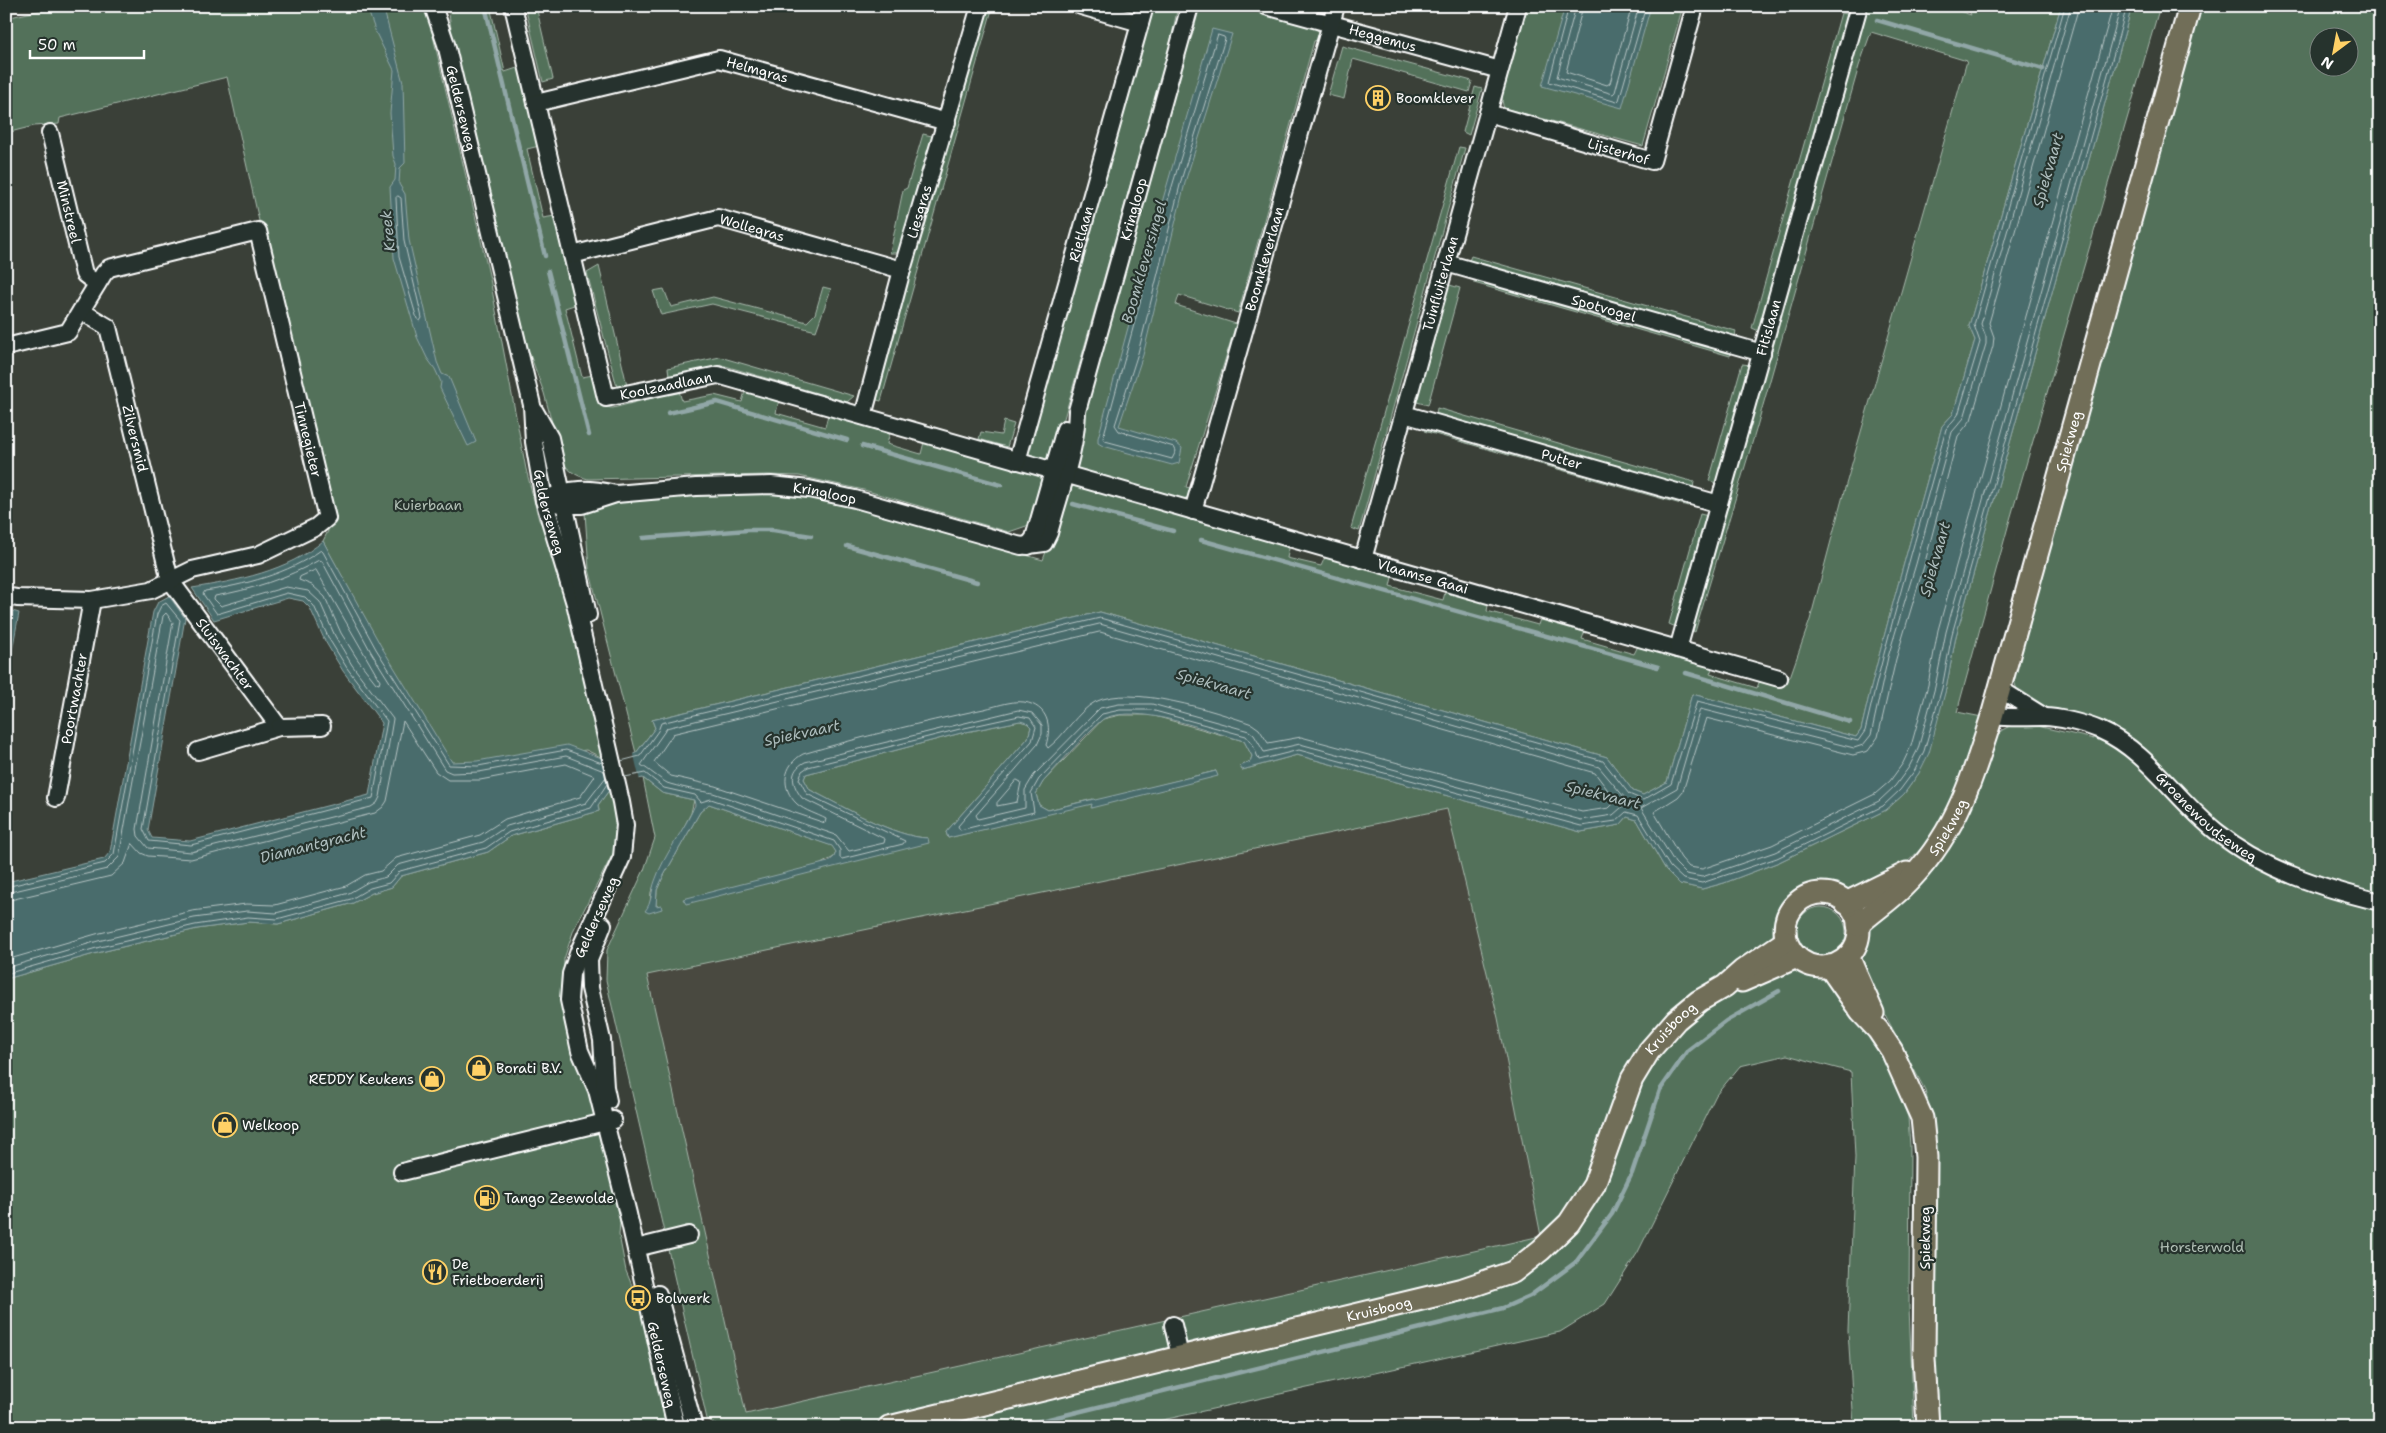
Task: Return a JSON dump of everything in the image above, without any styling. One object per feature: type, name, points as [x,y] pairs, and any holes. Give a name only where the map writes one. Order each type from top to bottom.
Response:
[{"type":"main road","name":"Spiekweg","points":[[1858,925],[1902,888],[1922,866],[1936,849],[1960,808],[2000,689],[2190,6]]},
{"type":"main road","name":"Spiekweg","points":[[1846,902],[1922,866]]},
{"type":"main road","points":[[1824,893],[1836,896],[1846,902],[1856,916],[1858,925],[1856,941],[1848,956],[1829,966],[1807,963],[1792,949],[1784,929],[1787,917],[1793,907],[1802,899],[1812,894],[1824,893]]},
{"type":"main road","name":"Kruisboog","points":[[889,1427],[1463,1289],[1512,1272],[1541,1250],[1568,1224],[1594,1185],[1632,1079],[1649,1051],[1676,1020],[1699,1001],[1724,986],[1742,971],[1792,949]]},
{"type":"main road","name":"Spiekweg","points":[[1848,956],[1871,1007],[1878,1030]]},
{"type":"main road","name":"Spiekweg","points":[[1829,966],[1862,1012],[1878,1030],[1901,1069],[1922,1118],[1926,1157],[1924,1358],[1928,1427]]},
{"type":"street","name":"Gelderseweg","points":[[433,6],[446,44],[532,406],[534,442],[544,500],[576,607],[636,841],[631,862],[589,960],[590,988],[602,1040],[609,1121]]},
{"type":"street","name":"Gelderseweg","points":[[443,6],[446,44]]},
{"type":"street","name":"Koolzaadlaan","points":[[513,6],[606,398],[718,375],[1059,473]]},
{"type":"street","name":"Liesgras","points":[[863,416],[902,270],[980,6]]},
{"type":"street","points":[[1081,6],[1140,24]]},
{"type":"street","name":"Rietlaan","points":[[1017,461],[1145,6]]},
{"type":"street","name":"Kringloop","points":[[544,500],[562,498],[593,489],[616,494],[696,487],[771,485],[809,489],[855,499],[1021,546],[1028,546],[1034,538],[1059,473],[1066,426],[1077,411],[1190,6]]},
{"type":"street","name":"Heggemus","points":[[1266,6],[1500,70]]},
{"type":"street","name":"Boomkleverlaan","points":[[1193,511],[1336,6]]},
{"type":"street","name":"Tuinfluiterlaan","points":[[1363,559],[1518,6]]},
{"type":"street","name":"Lijsterhof","points":[[1488,113],[1652,161],[1696,6]]},
{"type":"street","name":"Fitislaan","points":[[1678,649],[1858,6]]},
{"type":"street","name":"Helmgras","points":[[536,104],[720,59],[947,122]]},
{"type":"street","name":"Minstreel","points":[[50,133],[84,274],[97,284]]},
{"type":"street","name":"Wollegras","points":[[572,255],[718,218],[902,270]]},
{"type":"street","name":"Tinnegieter","points":[[6,347],[68,332],[104,272],[116,266],[258,231],[327,518],[316,527],[258,554],[192,570],[151,590],[92,600],[6,596]]},
{"type":"street","name":"Spotvogel","points":[[1446,262],[1762,353]]},
{"type":"street","name":"Zilversmid","points":[[81,311],[108,327],[170,580]]},
{"type":"street","name":"Gelderseweg","points":[[532,406],[550,438],[611,742]]},
{"type":"street","name":"Putter","points":[[1404,414],[1719,504]]},
{"type":"street","name":"Vlaamse Gaai","points":[[1059,473],[1779,678]]},
{"type":"street","name":"Sluiswachter","points":[[170,580],[279,727]]},
{"type":"street","name":"Poortwachter","points":[[56,798],[92,600]]},
{"type":"street","name":"Groenewoudseweg","points":[[2000,689],[2043,716]]},
{"type":"street","name":"Groenewoudseweg","points":[[1992,716],[2021,719],[2043,716],[2090,726],[2114,736],[2138,755],[2217,832],[2246,852],[2293,876],[2333,890],[2380,902]]},
{"type":"street","points":[[198,751],[279,727],[322,726]]},
{"type":"street","name":"Gelderseweg","points":[[626,800],[622,857],[579,951],[571,974],[569,1000],[580,1051],[609,1121],[641,1247],[694,1427]]},
{"type":"street","points":[[402,1172],[609,1121]]},
{"type":"street","points":[[641,1247],[689,1235]]},
{"type":"street","name":"Gelderseweg","points":[[641,1247],[676,1427]]},
{"type":"street","points":[[1173,1325],[1180,1356]]},
{"type":"shaded area","points":[[1447,809],[1498,1018],[1541,1236],[746,1414],[647,975]]},
{"type":"green space","name":"Kuierbaan","points":[[59,6],[426,6],[490,279],[526,469],[539,520],[556,549],[607,760],[586,750],[441,770],[381,648],[323,541],[328,531],[227,77],[60,118],[59,124],[34,126],[6,133],[6,18]]},
{"type":"green space","points":[[448,6],[490,6],[505,72],[520,67],[539,146],[527,149],[543,218],[555,216],[577,304],[565,308],[582,377],[593,375],[596,391],[603,405],[613,408],[679,391],[682,401],[714,395],[742,402],[745,391],[779,400],[776,413],[825,427],[828,415],[890,432],[887,444],[921,454],[924,442],[1040,475],[1044,486],[1032,524],[1009,532],[864,490],[799,476],[588,479],[568,469],[563,463],[544,393],[528,349],[452,36]]},
{"type":"green space","points":[[525,6],[536,6],[553,79],[543,82]]},
{"type":"green space","points":[[984,6],[993,6],[881,401],[873,399]]},
{"type":"green space","points":[[1150,6],[1178,6],[1169,49],[1055,450],[1046,460],[1036,461],[1028,453],[1027,444]]},
{"type":"green space","points":[[1200,6],[1236,6],[1312,27],[1320,32],[1319,39],[1314,41],[1238,313],[1179,295],[1176,305],[1236,324],[1186,487],[1194,489],[1190,496],[1181,500],[1076,469],[1074,464],[1077,442],[1182,55],[1192,36]]},
{"type":"green space","points":[[1523,6],[1683,6],[1643,146],[1504,108],[1502,102],[1504,84],[1518,38],[1515,36]]},
{"type":"green space","points":[[1864,6],[1944,6],[1971,15],[1967,6],[2061,6],[1969,326],[1975,340],[1953,414],[1942,426],[1861,730],[1856,737],[1692,694],[1667,782],[1643,795],[1633,791],[1607,757],[1100,612],[652,720],[655,728],[636,753],[589,569],[585,513],[598,507],[640,499],[737,492],[778,492],[845,503],[1043,560],[1070,486],[1076,485],[1290,544],[1287,558],[1321,566],[1326,555],[1393,573],[1390,586],[1443,600],[1446,589],[1489,600],[1487,611],[1538,625],[1541,616],[1586,628],[1582,639],[1634,654],[1640,642],[1714,663],[1710,674],[1757,688],[1761,677],[1782,683],[1790,677],[1810,620],[1845,488],[1967,61],[1871,32],[1859,66],[1756,430],[1695,632],[1690,629]]},
{"type":"green space","points":[[2132,6],[2160,6],[2009,523],[1957,712],[1982,717],[1950,810],[1928,842],[1900,869],[1848,893],[1819,887],[1809,888],[1795,898],[1779,918],[1777,940],[1794,964],[1825,973],[1887,1063],[1908,1117],[1910,1146],[1909,1307],[1914,1427],[1854,1427],[1848,1330],[1855,1157],[1851,1072],[1787,1055],[1740,1066],[1716,1095],[1638,1252],[1605,1304],[1560,1332],[1131,1427],[720,1427],[707,1419],[606,980],[607,950],[644,870],[655,838],[643,778],[662,793],[694,800],[691,813],[651,892],[650,905],[656,906],[657,890],[663,877],[700,812],[709,804],[833,846],[836,852],[834,857],[819,865],[928,838],[899,832],[868,820],[810,790],[804,779],[806,774],[961,733],[1020,721],[1027,723],[1031,727],[1028,738],[946,832],[948,838],[1216,771],[1095,801],[1093,799],[1048,810],[1039,805],[1036,794],[1043,782],[1103,719],[1120,715],[1151,715],[1244,741],[1252,756],[1250,762],[1240,766],[1242,770],[1297,755],[1581,832],[1620,825],[1627,817],[1637,820],[1666,870],[1680,884],[1702,889],[1724,883],[1779,862],[1886,810],[1904,794],[1919,773],[1946,689],[1956,636]],"holes":[[[1447,809],[1498,1018],[1541,1236],[746,1414],[647,975]]]},
{"type":"green space","name":"Horsterwold","points":[[2199,6],[2380,6],[2380,1427],[1938,1427],[1933,1304],[1935,1149],[1933,1123],[1925,1090],[1856,960],[1865,928],[1938,861],[1958,833],[1974,802],[1994,740],[2002,730],[2012,725],[2024,723],[2094,739],[2098,725],[2034,703],[2017,690],[2012,674]]},
{"type":"green space","points":[[1841,13],[1848,14],[1759,331],[1752,328]]},
{"type":"green space","points":[[1342,46],[1472,81],[1469,92],[1353,59],[1344,99],[1328,95]]},
{"type":"green space","points":[[1475,87],[1482,89],[1469,135],[1463,132]]},
{"type":"green space","points":[[923,134],[936,137],[901,253],[890,253],[903,190],[907,188]]},
{"type":"green space","points":[[1459,147],[1465,148],[1359,531],[1351,528]]},
{"type":"green space","points":[[1471,256],[1736,331],[1735,337],[1468,263]]},
{"type":"green space","points":[[599,266],[627,385],[617,387],[587,273]]},
{"type":"green space","points":[[1475,276],[1732,348],[1730,356],[1474,283]]},
{"type":"green space","points":[[1446,284],[1460,288],[1428,405],[1413,401]]},
{"type":"green space","points":[[823,287],[831,289],[816,331],[712,304],[661,315],[653,291],[664,289],[671,307],[713,297],[807,322],[815,314]]},
{"type":"green space","points":[[720,357],[854,396],[847,402],[722,365],[669,376],[668,368]]},
{"type":"green space","points":[[1742,364],[1751,365],[1717,483],[1709,481]]},
{"type":"green space","points":[[1437,408],[1694,482],[1693,488],[1436,414]]},
{"type":"green space","points":[[1004,421],[1014,424],[1007,447],[979,439],[981,432],[1001,435]]},
{"type":"green space","points":[[1426,426],[1690,499],[1688,506],[1424,431]]},
{"type":"green space","points":[[1700,514],[1708,516],[1676,627],[1669,624]]},
{"type":"green space","points":[[613,785],[623,834],[574,929],[564,959],[563,991],[590,1088],[620,1222],[619,1235],[626,1271],[645,1317],[671,1427],[6,1427],[6,979],[101,952],[197,929],[248,922],[278,924],[353,903],[372,893],[392,887],[401,876],[488,852],[511,836],[599,811],[598,805]]},
{"type":"green space","points":[[1816,907],[1826,907],[1839,914],[1846,927],[1846,937],[1839,950],[1826,957],[1816,957],[1807,953],[1800,946],[1796,937],[1796,927],[1800,918],[1807,911]]},
{"type":"water","points":[[373,6],[383,6],[403,83],[405,163],[400,168],[399,184],[405,194],[409,240],[437,362],[442,374],[449,377],[476,442],[468,446],[440,388],[441,382],[435,369],[427,358],[417,337],[394,258],[390,187],[395,180],[396,164],[393,156],[390,113],[394,70],[376,33],[369,13]]},
{"type":"water","points":[[1565,6],[1651,6],[1622,108],[1542,86]]},
{"type":"water","points":[[2061,6],[2132,6],[1956,636],[1946,689],[1929,753],[1919,773],[1904,794],[1886,810],[1779,862],[1724,883],[1702,889],[1680,884],[1666,870],[1637,820],[1627,817],[1620,825],[1581,832],[1297,755],[1242,770],[1240,766],[1250,762],[1252,756],[1244,741],[1174,720],[1137,714],[1120,715],[1100,721],[1043,782],[1036,794],[1039,805],[1048,810],[1216,771],[1218,776],[1091,808],[1092,804],[948,838],[946,832],[1028,738],[1031,727],[1027,723],[1020,721],[961,733],[806,774],[804,779],[810,790],[884,827],[928,838],[929,843],[686,904],[683,899],[828,862],[834,857],[836,852],[832,846],[709,804],[700,812],[657,890],[656,906],[661,905],[662,909],[649,913],[645,911],[659,871],[695,805],[694,800],[662,793],[643,778],[613,785],[598,805],[599,811],[511,836],[488,852],[401,876],[392,887],[372,893],[353,903],[278,924],[248,922],[197,929],[101,952],[6,979],[6,882],[104,859],[110,852],[153,612],[158,602],[169,596],[185,618],[148,830],[152,838],[190,841],[369,795],[382,723],[343,671],[325,641],[310,608],[303,601],[288,598],[214,620],[192,588],[244,578],[278,567],[294,560],[323,541],[381,646],[452,762],[477,761],[567,745],[607,760],[636,753],[655,728],[652,720],[1100,612],[1607,757],[1633,791],[1643,795],[1667,782],[1692,694],[1856,737],[1861,730],[1942,426],[1953,414],[1975,340],[1969,326]]},
{"type":"water","points":[[1212,29],[1232,34],[1186,179],[1143,355],[1119,426],[1176,443],[1182,448],[1179,463],[1172,465],[1103,446],[1098,443],[1098,438],[1163,199]]},
{"type":"water","points":[[6,609],[19,613],[6,684]]},
{"type":"pier","points":[[633,751],[640,781],[614,787],[607,757]]},
{"type":"waterway","points":[[485,6],[545,256]]},
{"type":"waterway","points":[[1877,20],[2043,69]]},
{"type":"waterway","points":[[548,271],[589,435]]},
{"type":"waterway","points":[[668,413],[717,402],[847,440]]},
{"type":"waterway","points":[[862,446],[1001,485]]},
{"type":"waterway","points":[[1073,504],[1173,531]]},
{"type":"waterway","points":[[643,538],[748,530],[773,530],[811,536]]},
{"type":"waterway","points":[[1201,540],[1658,667]]},
{"type":"waterway","points":[[847,546],[977,582]]},
{"type":"waterway","points":[[1686,673],[1850,722]]},
{"type":"waterway","points":[[1016,1427],[1503,1308],[1530,1296],[1576,1262],[1612,1214],[1632,1173],[1660,1090],[1688,1050],[1726,1021],[1779,991]]},
{"type":"place","name":"Boomklever","points":[[1378,98]]},
{"type":"place","name":"Borati B.V.","points":[[479,1068]]},
{"type":"place","name":"REDDY Keukens","points":[[432,1079]]},
{"type":"place","name":"Welkoop","points":[[225,1125]]},
{"type":"place","name":"Tango Zeewolde","points":[[487,1198]]},
{"type":"place","name":"De Frietboerderij","points":[[435,1272]]},
{"type":"place","name":"Bolwerk","points":[[638,1298]]},
{"type":"water label","name":"Spiekvaart","points":[[2048,170]]},
{"type":"water label","name":"Kreek","points":[[388,231]]},
{"type":"water label","name":"Boomkleversingel","points":[[1144,262]]},
{"type":"water label","name":"Spiekvaart","points":[[1935,559]]},
{"type":"water label","name":"Spiekvaart","points":[[1214,684]]},
{"type":"water label","name":"Spiekvaart","points":[[802,733]]},
{"type":"water label","name":"Spiekvaart","points":[[1603,795]]},
{"type":"water label","name":"Diamantgracht","points":[[313,845]]}]
